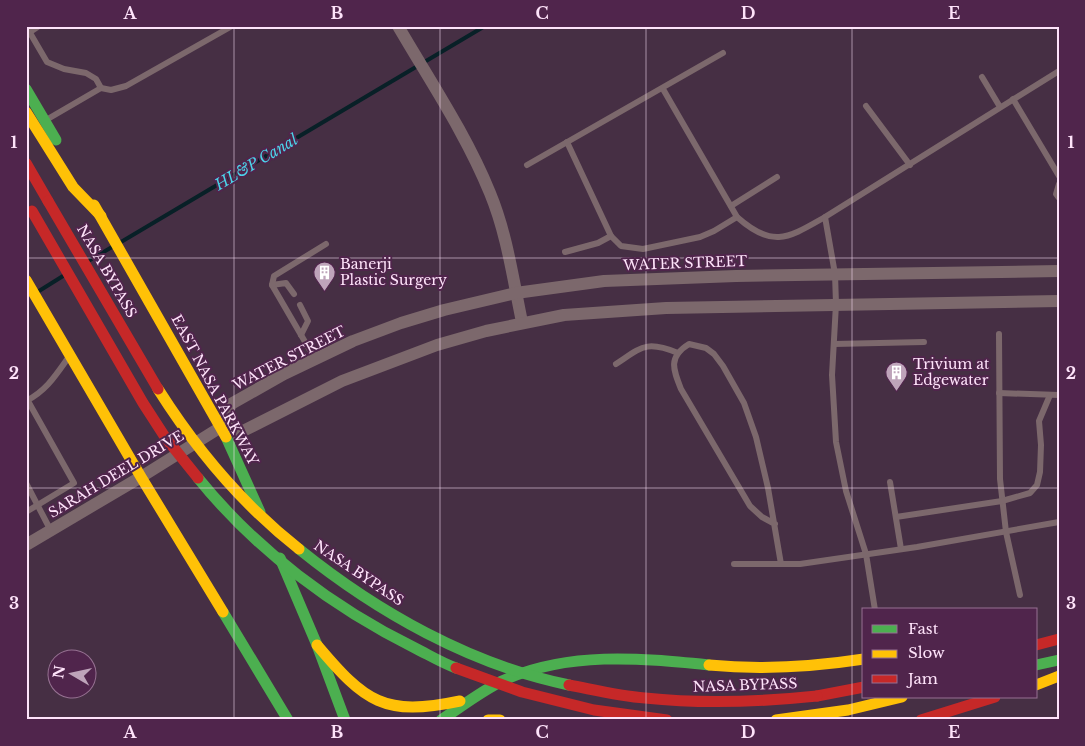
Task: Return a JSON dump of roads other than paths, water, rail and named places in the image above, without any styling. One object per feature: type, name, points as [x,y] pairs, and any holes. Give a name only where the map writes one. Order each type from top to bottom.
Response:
[{"type":"main road","name":"EAST NASA PARKWAY","points":[[26,89],[101,216],[236,456],[317,645],[345,720]]},
{"type":"main road","points":[[26,112],[73,187],[101,216]]},
{"type":"main road","name":"NASA BYPASS","points":[[26,163],[154,383],[198,447],[248,503],[282,534],[319,565],[374,604],[419,629],[519,672],[582,688],[637,698],[700,702],[769,702],[817,696],[862,687]]},
{"type":"main road","points":[[29,206],[143,404],[166,438],[221,503],[258,541],[294,572],[363,620],[416,649],[467,672],[518,691],[563,704],[609,713],[667,720]]},
{"type":"main road","points":[[26,280],[141,477],[288,720]]},
{"type":"main road","points":[[1038,644],[1059,639]]},
{"type":"main road","points":[[317,645],[349,682],[371,698],[393,707],[428,708],[473,698]]},
{"type":"main road","points":[[441,720],[494,685],[546,667],[587,660],[640,658],[752,668],[814,666],[862,659]]},
{"type":"main road","points":[[1038,665],[1059,660]]},
{"type":"main road","points":[[1038,684],[1059,676]]},
{"type":"main road","points":[[776,720],[820,714],[897,698]]},
{"type":"main road","points":[[921,720],[993,698]]},
{"type":"main road","points":[[488,720],[500,720]]},
{"type":"street","points":[[398,26],[464,138],[490,192],[502,227],[522,322]]},
{"type":"street","name":"WATER STREET","points":[[221,427],[231,404],[315,359],[354,341],[401,323],[444,310],[516,294],[604,281],[736,276],[1059,271]]},
{"type":"street","points":[[221,427],[243,431],[309,397],[374,368],[460,338],[522,322],[564,315],[641,309],[1059,301]]},
{"type":"street","name":"SARAH DEEL DRIVE","points":[[26,545],[221,427]]},
{"type":"lane","points":[[40,26],[28,29],[47,62],[64,69],[86,72],[96,79],[101,88]]},
{"type":"lane","points":[[45,121],[101,88],[111,90],[126,86],[232,26]]},
{"type":"lane","points":[[526,165],[724,53]]},
{"type":"lane","points":[[662,89],[737,217],[751,230],[772,238],[792,235],[825,217],[1059,71]]},
{"type":"lane","points":[[982,77],[1000,108]]},
{"type":"lane","points":[[1012,99],[1059,176]]},
{"type":"lane","points":[[866,106],[910,165]]},
{"type":"lane","points":[[567,142],[611,236],[621,246],[643,249],[700,237],[737,217]]},
{"type":"lane","points":[[730,206],[777,176]]},
{"type":"lane","points":[[1059,184],[1056,194],[1059,198]]},
{"type":"lane","points":[[825,217],[836,274],[832,375],[836,442],[846,491],[866,554],[875,608]]},
{"type":"lane","points":[[565,252],[598,243],[611,236]]},
{"type":"lane","points":[[315,359],[272,285],[274,276],[326,244]]},
{"type":"lane","points":[[272,285],[286,283],[294,294]]},
{"type":"lane","points":[[300,305],[308,321],[301,335]]},
{"type":"lane","points":[[999,334],[1000,479],[1006,532],[1020,595]]},
{"type":"lane","points":[[834,344],[924,342]]},
{"type":"lane","points":[[775,524],[750,506],[681,389],[674,371],[674,363],[679,350],[689,344],[706,348],[714,354],[744,403],[756,437],[775,524],[781,564]]},
{"type":"lane","points":[[616,364],[642,347],[650,345],[659,346],[678,353]]},
{"type":"lane","points":[[26,512],[74,483],[27,401],[41,392],[53,380],[70,355]]},
{"type":"lane","points":[[999,393],[1059,395]]},
{"type":"lane","points":[[896,517],[1002,501],[1030,493],[1037,485],[1041,445],[1039,421],[1050,395]]},
{"type":"lane","points":[[890,482],[901,549]]},
{"type":"lane","points":[[26,483],[51,531]]},
{"type":"lane","points":[[734,564],[800,564],[1059,522]]},
{"type":"waterway","name":"HL&P Canal","points":[[121,242],[485,26]]},
{"type":"waterway","name":"HL&P Canal","points":[[90,260],[112,247]]},
{"type":"waterway","name":"HL&P Canal","points":[[39,291],[63,276]]},
{"type":"place","name":"Banerji Plastic Surgery","points":[[324,291]]},
{"type":"place","name":"Trivium at Edgewater","points":[[897,391]]}]
